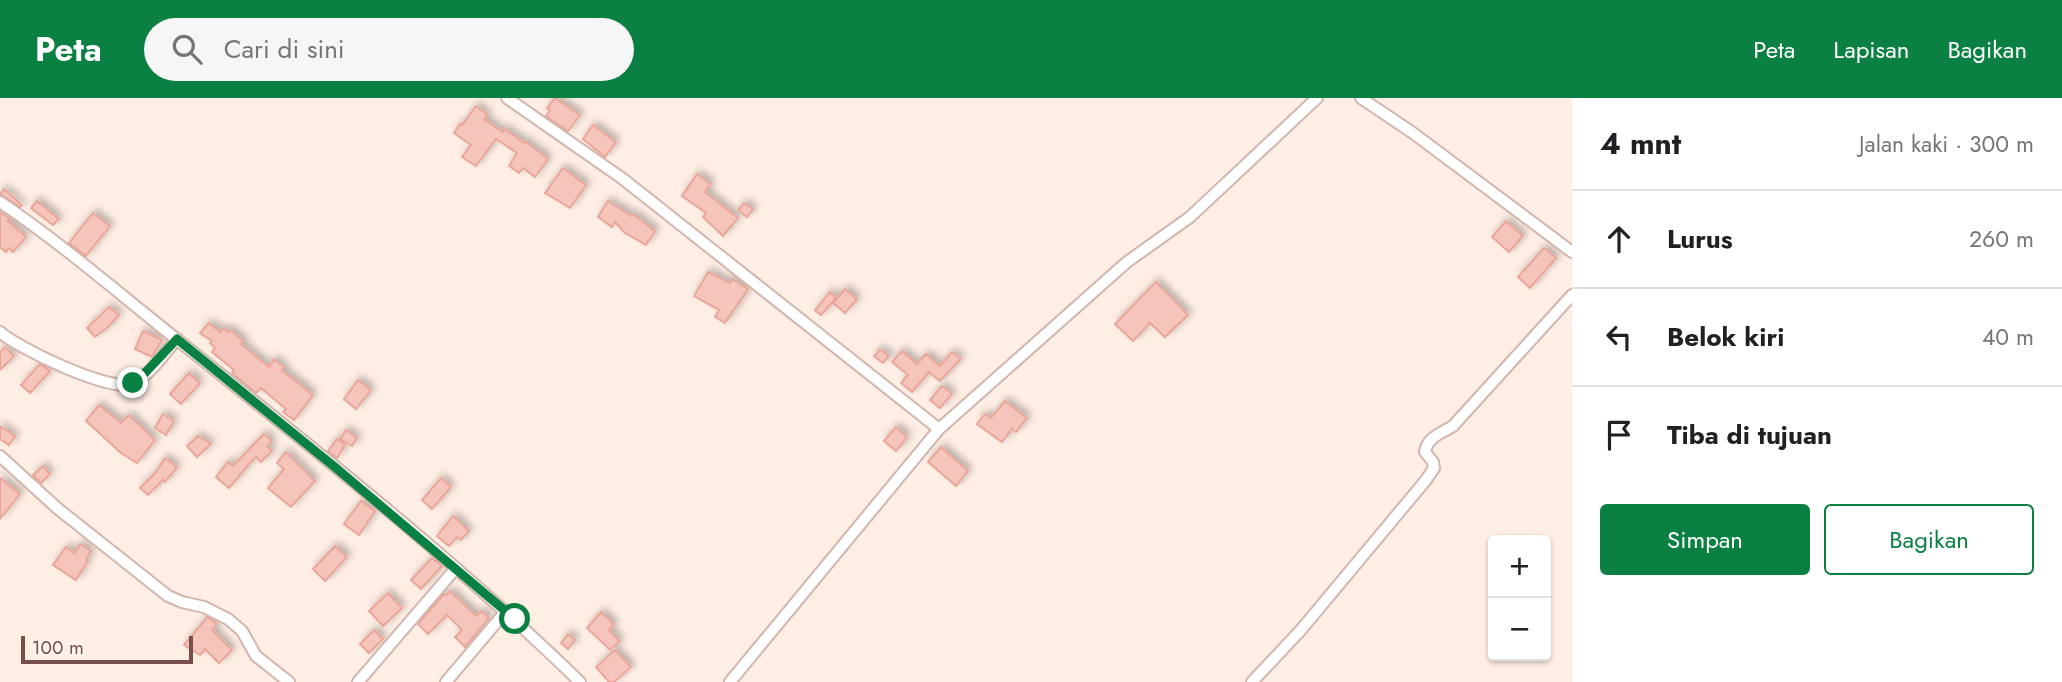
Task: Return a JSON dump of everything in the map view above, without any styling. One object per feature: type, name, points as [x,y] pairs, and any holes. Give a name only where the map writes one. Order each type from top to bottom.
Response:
[{"type":"street","points":[[507,98],[623,178],[939,429]]},
{"type":"street","points":[[730,682],[939,429],[1127,262],[1190,218],[1317,98]]},
{"type":"street","points":[[1361,98],[1413,133],[1572,252]]},
{"type":"street","points":[[0,202],[71,253],[456,568],[506,611],[580,682]]},
{"type":"street","points":[[1252,682],[1300,631],[1426,480],[1434,468],[1433,462],[1424,452],[1426,445],[1437,434],[1453,426],[1572,296]]},
{"type":"street","points":[[0,332],[30,351],[96,380],[119,385],[133,383],[142,376],[177,339]]},
{"type":"street","points":[[0,456],[57,508],[168,596],[181,602],[209,608],[237,625],[256,656],[289,682]]},
{"type":"street","points":[[358,682],[456,568]]},
{"type":"street","points":[[446,682],[506,611]]},
{"type":"building","points":[[555,98],[580,115],[568,131],[546,116],[550,110],[547,108]]},
{"type":"building","points":[[476,106],[487,114],[484,119],[503,132],[505,129],[524,143],[525,141],[548,159],[535,177],[523,168],[519,173],[509,166],[517,153],[496,139],[476,166],[462,157],[471,145],[454,133]]},
{"type":"building","points":[[593,125],[616,142],[605,157],[583,139]]},
{"type":"building","points":[[563,168],[586,185],[570,208],[545,193]]},
{"type":"building","points":[[697,174],[711,184],[705,192],[738,218],[723,236],[703,217],[706,213],[682,196]]},
{"type":"building","points":[[4,189],[22,205],[20,207],[0,194]]},
{"type":"building","points":[[37,201],[59,219],[53,225],[31,208]]},
{"type":"building","points":[[608,201],[631,216],[633,214],[655,231],[646,245],[625,233],[615,222],[612,227],[598,217]]},
{"type":"building","points":[[744,203],[753,209],[747,217],[738,210]]},
{"type":"building","points":[[0,212],[26,237],[13,252],[9,248],[6,252],[0,247]]},
{"type":"building","points":[[93,213],[110,226],[86,256],[69,243]]},
{"type":"building","points":[[1506,221],[1523,236],[1509,252],[1492,237]]},
{"type":"building","points":[[1544,248],[1556,258],[1530,288],[1518,277]]},
{"type":"building","points":[[708,272],[730,283],[732,279],[748,289],[725,323],[715,317],[719,310],[694,296]]},
{"type":"building","points":[[1156,282],[1188,315],[1165,337],[1150,323],[1133,341],[1115,324]]},
{"type":"building","points":[[845,289],[857,299],[845,313],[833,303]]},
{"type":"building","points":[[830,292],[836,298],[821,315],[815,310]]},
{"type":"building","points":[[109,307],[119,315],[95,337],[87,328]]},
{"type":"building","points":[[209,323],[220,332],[223,328],[228,332],[230,330],[244,341],[241,344],[269,367],[274,359],[284,367],[282,370],[313,395],[294,420],[283,412],[286,409],[261,388],[256,393],[212,352],[215,348],[210,343],[212,341],[200,333]]},
{"type":"building","points":[[143,331],[162,340],[152,357],[135,349]]},
{"type":"building","points":[[5,347],[14,356],[0,370],[0,352]]},
{"type":"building","points":[[880,349],[889,356],[883,363],[874,356]]},
{"type":"building","points":[[902,351],[917,364],[926,354],[940,366],[952,352],[961,359],[940,381],[929,372],[912,392],[901,383],[908,375],[892,362]]},
{"type":"building","points":[[40,364],[50,371],[30,393],[21,385]]},
{"type":"building","points":[[189,373],[200,383],[181,404],[170,394]]},
{"type":"building","points":[[358,380],[371,390],[356,409],[344,399]]},
{"type":"building","points":[[942,386],[952,394],[940,408],[930,400]]},
{"type":"building","points":[[1005,401],[1027,418],[1016,432],[1012,429],[1002,442],[977,424],[985,414],[991,418]]},
{"type":"building","points":[[99,405],[121,423],[129,415],[155,440],[137,463],[121,453],[86,421]]},
{"type":"building","points":[[163,414],[174,421],[166,435],[155,428]]},
{"type":"building","points":[[0,426],[15,436],[9,445],[0,439]]},
{"type":"building","points":[[896,427],[907,437],[896,451],[884,441]]},
{"type":"building","points":[[346,430],[357,438],[352,446],[340,439]]},
{"type":"building","points":[[264,434],[272,441],[267,446],[272,451],[261,462],[256,457],[229,488],[216,477],[228,462],[233,466]]},
{"type":"building","points":[[198,436],[211,444],[197,457],[187,446]]},
{"type":"building","points":[[337,439],[345,445],[337,458],[328,451]]},
{"type":"building","points":[[941,447],[968,471],[956,486],[928,462]]},
{"type":"building","points":[[286,452],[315,481],[291,507],[268,488],[284,469],[277,463]]},
{"type":"building","points":[[165,458],[177,467],[165,482],[163,480],[148,495],[140,488]]},
{"type":"building","points":[[43,466],[50,474],[41,483],[33,475]]},
{"type":"building","points":[[0,478],[20,494],[0,519]]},
{"type":"building","points":[[441,478],[451,487],[432,509],[422,500]]},
{"type":"building","points":[[361,501],[375,511],[359,535],[344,524]]},
{"type":"building","points":[[453,516],[469,531],[461,540],[457,537],[449,546],[437,536]]},
{"type":"building","points":[[80,544],[91,551],[76,580],[53,565],[66,547],[75,553]]},
{"type":"building","points":[[335,546],[347,557],[325,581],[313,569]]},
{"type":"building","points":[[432,558],[442,566],[421,589],[411,580]]},
{"type":"building","points":[[450,591],[476,616],[482,611],[489,618],[465,647],[455,637],[462,630],[447,615],[428,634],[418,624],[444,594]]},
{"type":"building","points":[[388,593],[402,608],[383,626],[369,611]]},
{"type":"building","points":[[601,612],[614,624],[609,630],[620,641],[610,650],[587,628]]},
{"type":"building","points":[[207,617],[217,624],[212,630],[232,650],[219,663],[205,649],[200,655],[184,645]]},
{"type":"building","points":[[374,630],[383,639],[369,653],[360,644]]},
{"type":"building","points":[[568,634],[575,640],[568,649],[561,643]]},
{"type":"building","points":[[615,650],[631,667],[614,682],[609,682],[596,667]]},
{"type":"route","points":[[133,383],[158,361],[177,339],[515,619]]}]
